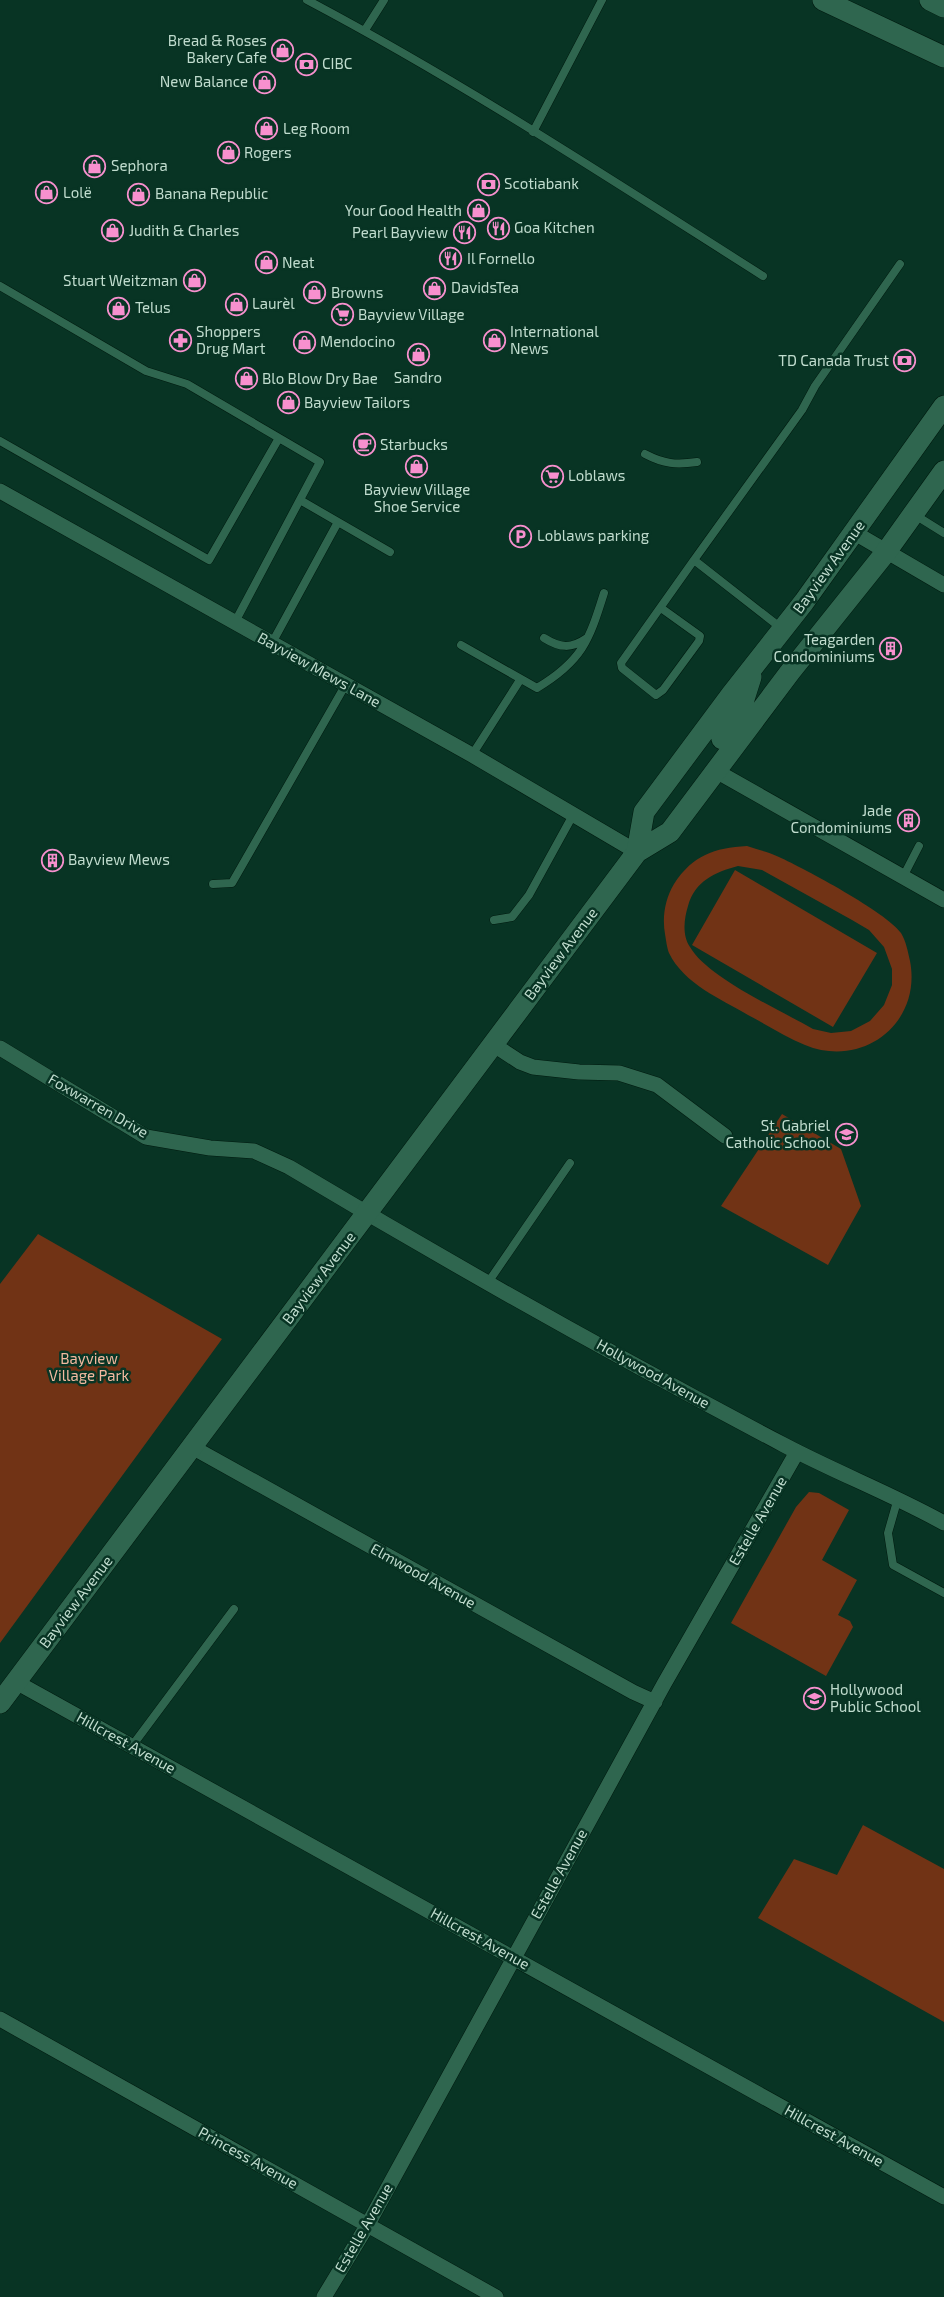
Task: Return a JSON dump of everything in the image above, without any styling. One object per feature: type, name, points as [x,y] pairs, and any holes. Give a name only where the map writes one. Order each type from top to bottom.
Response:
[{"type":"main road","points":[[823,0],[944,57]]},
{"type":"main road","points":[[930,0],[944,6]]},
{"type":"main road","name":"Bayview Avenue","points":[[637,852],[644,812],[855,533],[944,406]]},
{"type":"main road","name":"Bayview Avenue","points":[[0,1703],[637,852],[670,832],[790,672],[886,552],[944,471]]},
{"type":"main road","points":[[716,772],[711,765],[711,755],[738,718],[754,665]]},
{"type":"street","name":"Bayview Mews Lane","points":[[0,491],[472,755],[637,852]]},
{"type":"street","points":[[855,533],[944,585]]},
{"type":"street","points":[[716,772],[944,900]]},
{"type":"street","points":[[494,1044],[520,1062],[533,1067],[579,1072],[620,1073],[657,1085],[725,1136]]},
{"type":"street","name":"Foxwarren Drive","points":[[3,1054],[146,1136],[210,1148],[254,1151],[289,1167],[367,1213]]},
{"type":"street","name":"Hollywood Avenue","points":[[367,1213],[487,1284],[797,1452],[898,1498],[944,1523]]},
{"type":"street","name":"Elmwood Avenue","points":[[192,1447],[633,1692],[655,1702]]},
{"type":"street","name":"Estelle Avenue","points":[[324,2297],[367,2226],[513,1957],[797,1452]]},
{"type":"street","name":"Hillcrest Avenue","points":[[16,1682],[944,2197]]},
{"type":"street","name":"Princess Avenue","points":[[0,2019],[496,2297]]},
{"type":"lane","points":[[307,0],[365,30],[533,132],[763,276]]},
{"type":"lane","points":[[365,30],[384,0]]},
{"type":"lane","points":[[533,132],[602,0]]},
{"type":"lane","points":[[661,608],[700,636],[663,690],[656,695],[622,668],[621,663],[802,410],[815,386],[900,264]]},
{"type":"lane","points":[[0,286],[146,371],[187,384],[320,462],[234,622]]},
{"type":"lane","points":[[0,441],[210,560],[279,438]]},
{"type":"lane","points":[[645,454],[662,463],[675,465],[697,462]]},
{"type":"lane","points":[[300,500],[390,552]]},
{"type":"lane","points":[[913,514],[944,533]]},
{"type":"lane","points":[[272,643],[338,522]]},
{"type":"lane","points":[[694,560],[783,629]]},
{"type":"lane","points":[[461,645],[537,688],[557,676],[577,657],[591,635],[604,593]]},
{"type":"lane","points":[[544,638],[563,647],[575,646],[591,635]]},
{"type":"lane","points":[[472,755],[520,680]]},
{"type":"lane","points":[[213,884],[232,883],[346,684]]},
{"type":"lane","points":[[494,920],[512,917],[529,895],[573,814]]},
{"type":"lane","points":[[903,877],[919,846]]},
{"type":"lane","points":[[487,1284],[570,1163]]},
{"type":"lane","points":[[898,1498],[888,1533],[893,1565],[944,1593]]},
{"type":"lane","points":[[132,1746],[234,1608]]},
{"type":"green space","points":[[747,846],[767,852],[807,871],[863,903],[893,924],[901,933],[906,943],[910,961],[911,983],[907,1004],[897,1021],[884,1035],[867,1045],[848,1051],[827,1051],[805,1045],[715,997],[693,982],[676,964],[668,951],[664,928],[665,908],[674,884],[689,866],[705,855],[714,851]],"holes":[[[738,866],[762,870],[869,930],[884,947],[892,969],[892,985],[884,1005],[870,1021],[851,1031],[831,1033],[813,1029],[728,982],[699,959],[690,947],[684,927],[691,897],[701,884],[721,871]]]},
{"type":"green space","points":[[735,870],[877,953],[833,1027],[692,945]]},
{"type":"green space","points":[[782,1114],[841,1149],[861,1206],[828,1265],[721,1206]]},
{"type":"green space","name":"Bayview Village Park","points":[[38,1234],[222,1339],[0,1643],[0,1284]]},
{"type":"green space","points":[[809,1492],[819,1493],[849,1510],[822,1560],[857,1580],[838,1615],[850,1621],[853,1627],[826,1676],[731,1623],[796,1507]]},
{"type":"green space","points":[[863,1825],[944,1869],[944,2022],[758,1918],[794,1859],[837,1875]]},
{"type":"place","name":"Bread & Roses Bakery Cafe","points":[[283,50]]},
{"type":"place","name":"CIBC","points":[[306,64]]},
{"type":"place","name":"New Balance","points":[[264,82]]},
{"type":"place","name":"Leg Room","points":[[267,129]]},
{"type":"place","name":"Rogers","points":[[228,153]]},
{"type":"place","name":"Sephora","points":[[95,166]]},
{"type":"place","name":"Scotiabank","points":[[488,184]]},
{"type":"place","name":"Lolë","points":[[47,193]]},
{"type":"place","name":"Banana Republic","points":[[139,194]]},
{"type":"place","name":"Your Good Health","points":[[478,211]]},
{"type":"place","name":"Goa Kitchen","points":[[498,228]]},
{"type":"place","name":"Judith & Charles","points":[[113,231]]},
{"type":"place","name":"Pearl Bayview","points":[[464,233]]},
{"type":"place","name":"Il Fornello","points":[[451,259]]},
{"type":"place","name":"Neat","points":[[266,263]]},
{"type":"place","name":"Stuart Weitzman","points":[[194,281]]},
{"type":"place","name":"DavidsTea","points":[[435,288]]},
{"type":"place","name":"Browns","points":[[315,293]]},
{"type":"place","name":"Laurèl","points":[[236,304]]},
{"type":"place","name":"Telus","points":[[119,308]]},
{"type":"place","name":"Bayview Village","points":[[342,315]]},
{"type":"place","name":"Shoppers Drug Mart","points":[[180,341]]},
{"type":"place","name":"International News","points":[[494,341]]},
{"type":"place","name":"Mendocino","points":[[304,342]]},
{"type":"place","name":"Sandro","points":[[418,355]]},
{"type":"place","name":"TD Canada Trust","points":[[905,361]]},
{"type":"place","name":"Blo Blow Dry Bae","points":[[246,379]]},
{"type":"place","name":"Bayview Tailors","points":[[288,403]]},
{"type":"place","name":"Starbucks","points":[[364,445]]},
{"type":"place","name":"Bayview Village Shoe Service","points":[[417,467]]},
{"type":"place","name":"Loblaws","points":[[552,476]]},
{"type":"place","name":"Loblaws parking","points":[[521,536]]},
{"type":"place","name":"Teagarden Condominiums","points":[[891,649]]},
{"type":"place","name":"Jade Condominiums","points":[[908,820]]},
{"type":"place","name":"Bayview Mews","points":[[52,860]]},
{"type":"place","name":"St. Gabriel Catholic School","points":[[846,1135]]},
{"type":"place","name":"Hollywood Public School","points":[[814,1699]]}]
